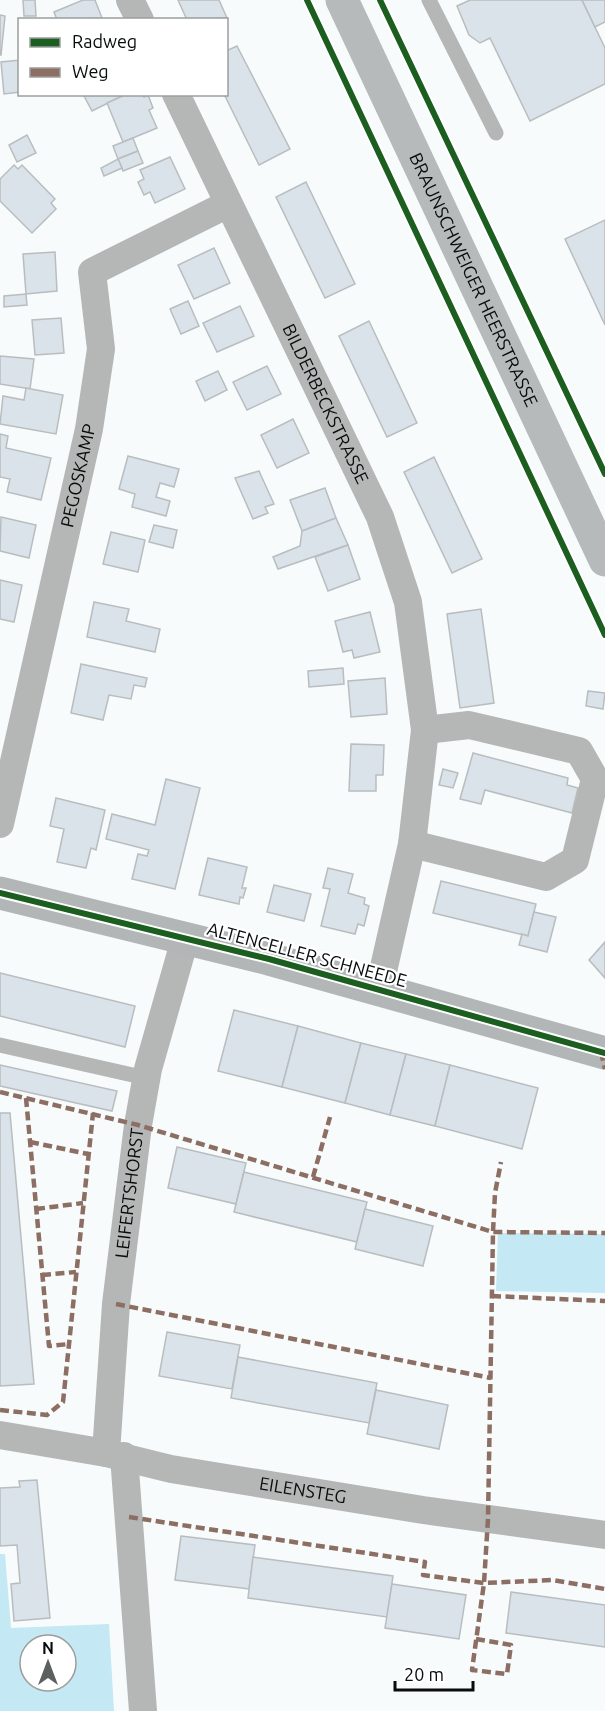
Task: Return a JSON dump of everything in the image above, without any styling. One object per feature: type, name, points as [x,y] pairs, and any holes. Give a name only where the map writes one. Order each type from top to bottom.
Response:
[{"type":"main road","name":"BRAUNSCHWEIGER HEERSTRASSE","points":[[342,0],[598,528],[605,560]]},
{"type":"main road","name":"ALTENCELLER SCHNEEDE","points":[[0,893],[378,989],[605,1053]]},
{"type":"street","points":[[130,0],[139,18]]},
{"type":"street","name":"BILDERBECKSTRASSE","points":[[177,96],[380,517],[408,602],[425,730],[412,844],[378,989]]},
{"type":"street","name":"PEGOSKAMP","points":[[0,824],[89,429],[100,349],[92,272],[228,204]]},
{"type":"street","points":[[412,844],[546,877],[575,860],[595,779],[579,751],[469,725],[425,730]]},
{"type":"street","name":"LEIFERTSHORST","points":[[143,1711],[115,1455],[116,1304],[138,1125],[147,1078],[185,939]]},
{"type":"street","name":"EILENSTEG","points":[[0,1435],[115,1455],[171,1469],[423,1510],[605,1535]]},
{"type":"lane","points":[[429,0],[496,133]]},
{"type":"lane","points":[[0,1045],[147,1078]]},
{"type":"shaded area","points":[[498,1233],[605,1234],[605,1293],[496,1291]]},
{"type":"shaded area","points":[[0,1554],[5,1554],[11,1628],[109,1624],[114,1711],[0,1711]]},
{"type":"building","points":[[23,0],[35,0],[36,16],[24,16]]},
{"type":"building","points":[[83,0],[95,0],[102,18],[56,18],[54,12]]},
{"type":"building","points":[[178,0],[219,0],[227,18],[186,18]]},
{"type":"building","points":[[470,0],[582,0],[605,48],[605,84],[530,121],[490,38],[480,43],[469,35],[457,6]]},
{"type":"building","points":[[582,0],[605,0],[605,22],[595,27]]},
{"type":"building","points":[[0,15],[5,16],[1,55],[0,55]]},
{"type":"building","points":[[237,46],[290,149],[259,165],[225,96],[228,96],[228,50]]},
{"type":"building","points":[[18,60],[18,92],[4,94],[1,62]]},
{"type":"building","points":[[84,96],[120,96],[120,97],[92,111]]},
{"type":"building","points":[[123,96],[148,96],[153,108],[149,110],[157,128],[123,142],[107,103]]},
{"type":"building","points":[[27,135],[36,153],[17,162],[9,145]]},
{"type":"building","points":[[133,138],[138,151],[118,159],[113,146]]},
{"type":"building","points":[[138,151],[143,163],[123,171],[118,159]]},
{"type":"building","points":[[170,157],[185,189],[155,203],[150,192],[144,195],[138,182],[144,179],[140,170]]},
{"type":"building","points":[[118,159],[122,168],[104,176],[101,168]]},
{"type":"building","points":[[14,165],[18,169],[22,165],[55,199],[51,203],[56,209],[32,233],[0,201],[0,179]]},
{"type":"building","points":[[306,182],[355,284],[325,298],[276,197]]},
{"type":"building","points":[[605,220],[605,325],[565,239]]},
{"type":"building","points":[[214,248],[230,283],[194,299],[178,265]]},
{"type":"building","points":[[55,252],[57,291],[26,294],[23,254]]},
{"type":"building","points":[[26,294],[27,305],[4,307],[4,296]]},
{"type":"building","points":[[188,301],[199,326],[181,334],[170,309]]},
{"type":"building","points":[[240,306],[254,336],[217,352],[203,323]]},
{"type":"building","points":[[61,318],[64,353],[35,355],[32,320]]},
{"type":"building","points":[[369,321],[417,423],[387,437],[339,336]]},
{"type":"building","points":[[0,356],[34,359],[30,389],[0,384]]},
{"type":"building","points":[[267,366],[281,394],[247,410],[233,382]]},
{"type":"building","points":[[218,371],[227,390],[205,401],[196,381]]},
{"type":"building","points":[[26,388],[63,395],[56,434],[0,424],[3,396],[24,400]]},
{"type":"building","points":[[293,419],[309,453],[277,468],[261,435]]},
{"type":"building","points":[[0,434],[8,436],[6,448],[51,458],[41,500],[7,492],[10,479],[0,477]]},
{"type":"building","points":[[128,456],[179,469],[174,487],[160,483],[156,497],[170,501],[166,516],[132,507],[135,494],[119,489]]},
{"type":"building","points":[[434,457],[482,559],[452,573],[404,472]]},
{"type":"building","points":[[259,471],[274,504],[265,507],[268,513],[253,519],[235,478]]},
{"type":"building","points":[[325,488],[336,518],[302,531],[290,500]]},
{"type":"building","points":[[1,517],[36,525],[29,558],[0,551]]},
{"type":"building","points":[[336,518],[348,545],[278,569],[273,557],[300,546],[302,531]]},
{"type":"building","points":[[154,525],[177,530],[173,548],[149,542]]},
{"type":"building","points":[[111,532],[145,540],[138,572],[103,564]]},
{"type":"building","points":[[348,545],[360,579],[328,591],[315,557]]},
{"type":"building","points":[[0,580],[22,585],[14,622],[0,619]]},
{"type":"building","points":[[94,602],[129,609],[126,621],[160,629],[155,652],[87,637]]},
{"type":"building","points":[[481,609],[494,703],[460,708],[447,614]]},
{"type":"building","points":[[370,612],[380,652],[354,658],[352,650],[343,652],[335,621]]},
{"type":"building","points":[[81,664],[147,678],[145,687],[134,685],[131,699],[109,695],[103,720],[71,713]]},
{"type":"building","points":[[343,668],[344,684],[309,687],[308,671]]},
{"type":"building","points":[[385,678],[387,714],[351,717],[348,681]]},
{"type":"building","points":[[588,691],[605,693],[603,709],[586,706]]},
{"type":"building","points":[[351,744],[384,745],[383,775],[376,775],[376,791],[349,791]]},
{"type":"building","points":[[473,753],[568,778],[567,785],[578,788],[572,813],[485,790],[481,804],[460,799]]},
{"type":"building","points":[[443,769],[458,773],[453,788],[439,785]]},
{"type":"building","points":[[166,779],[200,788],[175,889],[132,879],[138,854],[147,856],[149,850],[106,839],[112,814],[155,825]]},
{"type":"building","points":[[56,798],[105,810],[96,850],[91,848],[86,868],[57,862],[64,829],[50,826]]},
{"type":"building","points":[[208,858],[247,867],[242,888],[246,888],[243,898],[240,897],[239,904],[199,895]]},
{"type":"building","points":[[328,868],[353,874],[348,893],[365,898],[364,904],[369,906],[364,926],[358,924],[355,934],[321,926],[330,889],[323,888]]},
{"type":"building","points":[[441,881],[536,904],[528,936],[433,913]]},
{"type":"building","points":[[274,885],[311,894],[304,921],[267,912]]},
{"type":"building","points":[[534,912],[556,917],[547,952],[519,945],[522,934],[528,936]]},
{"type":"building","points":[[605,942],[605,978],[589,960]]},
{"type":"building","points":[[0,973],[135,1006],[125,1047],[0,1016]]},
{"type":"building","points":[[234,1010],[298,1026],[282,1087],[218,1071]]},
{"type":"building","points":[[298,1026],[361,1043],[345,1103],[282,1087]]},
{"type":"building","points":[[361,1043],[406,1054],[390,1115],[345,1103]]},
{"type":"building","points":[[406,1054],[450,1065],[435,1126],[390,1115]]},
{"type":"building","points":[[0,1065],[117,1091],[112,1111],[0,1086]]},
{"type":"building","points":[[450,1065],[538,1088],[522,1149],[435,1126]]},
{"type":"building","points":[[0,1113],[10,1113],[34,1384],[0,1386]]},
{"type":"building","points":[[177,1147],[246,1163],[236,1204],[168,1188]]},
{"type":"building","points":[[244,1172],[367,1202],[357,1242],[234,1212]]},
{"type":"building","points":[[365,1209],[433,1226],[423,1266],[355,1249]]},
{"type":"building","points":[[167,1332],[240,1345],[232,1389],[159,1376]]},
{"type":"building","points":[[238,1357],[377,1383],[369,1423],[231,1398]]},
{"type":"building","points":[[376,1390],[448,1405],[439,1449],[367,1434]]},
{"type":"building","points":[[37,1480],[50,1618],[14,1621],[11,1584],[20,1583],[17,1545],[0,1546],[0,1488],[20,1487],[19,1481]]},
{"type":"building","points":[[181,1536],[255,1545],[249,1589],[175,1580]]},
{"type":"building","points":[[253,1557],[393,1576],[387,1617],[248,1598]]},
{"type":"building","points":[[392,1584],[466,1595],[459,1639],[385,1628]]},
{"type":"building","points":[[511,1592],[605,1605],[605,1647],[506,1633]]},
{"type":"marked path","points":[[601,1052],[605,1069]]},
{"type":"marked path","points":[[0,1092],[138,1125],[493,1232],[605,1233]]},
{"type":"marked path","points":[[26,1098],[49,1346],[69,1344]]},
{"type":"marked path","points":[[0,1410],[47,1415],[63,1402],[93,1113]]},
{"type":"marked path","points":[[313,1177],[330,1117]]},
{"type":"marked path","points":[[30,1142],[88,1154]]},
{"type":"marked path","points":[[476,1639],[511,1645],[507,1674],[472,1670],[484,1583],[488,1519],[493,1232],[495,1193],[501,1162]]},
{"type":"marked path","points":[[36,1209],[83,1203]]},
{"type":"marked path","points":[[42,1275],[76,1272]]},
{"type":"marked path","points":[[492,1296],[605,1301]]},
{"type":"marked path","points":[[116,1304],[491,1378]]},
{"type":"marked path","points":[[129,1517],[425,1562],[423,1575],[484,1583],[552,1580],[605,1589]]},
{"type":"cycle path","points":[[307,0],[605,635]]},
{"type":"cycle path","points":[[380,0],[605,474]]},
{"type":"cycle path","points":[[0,893],[269,959],[605,1053]]}]
